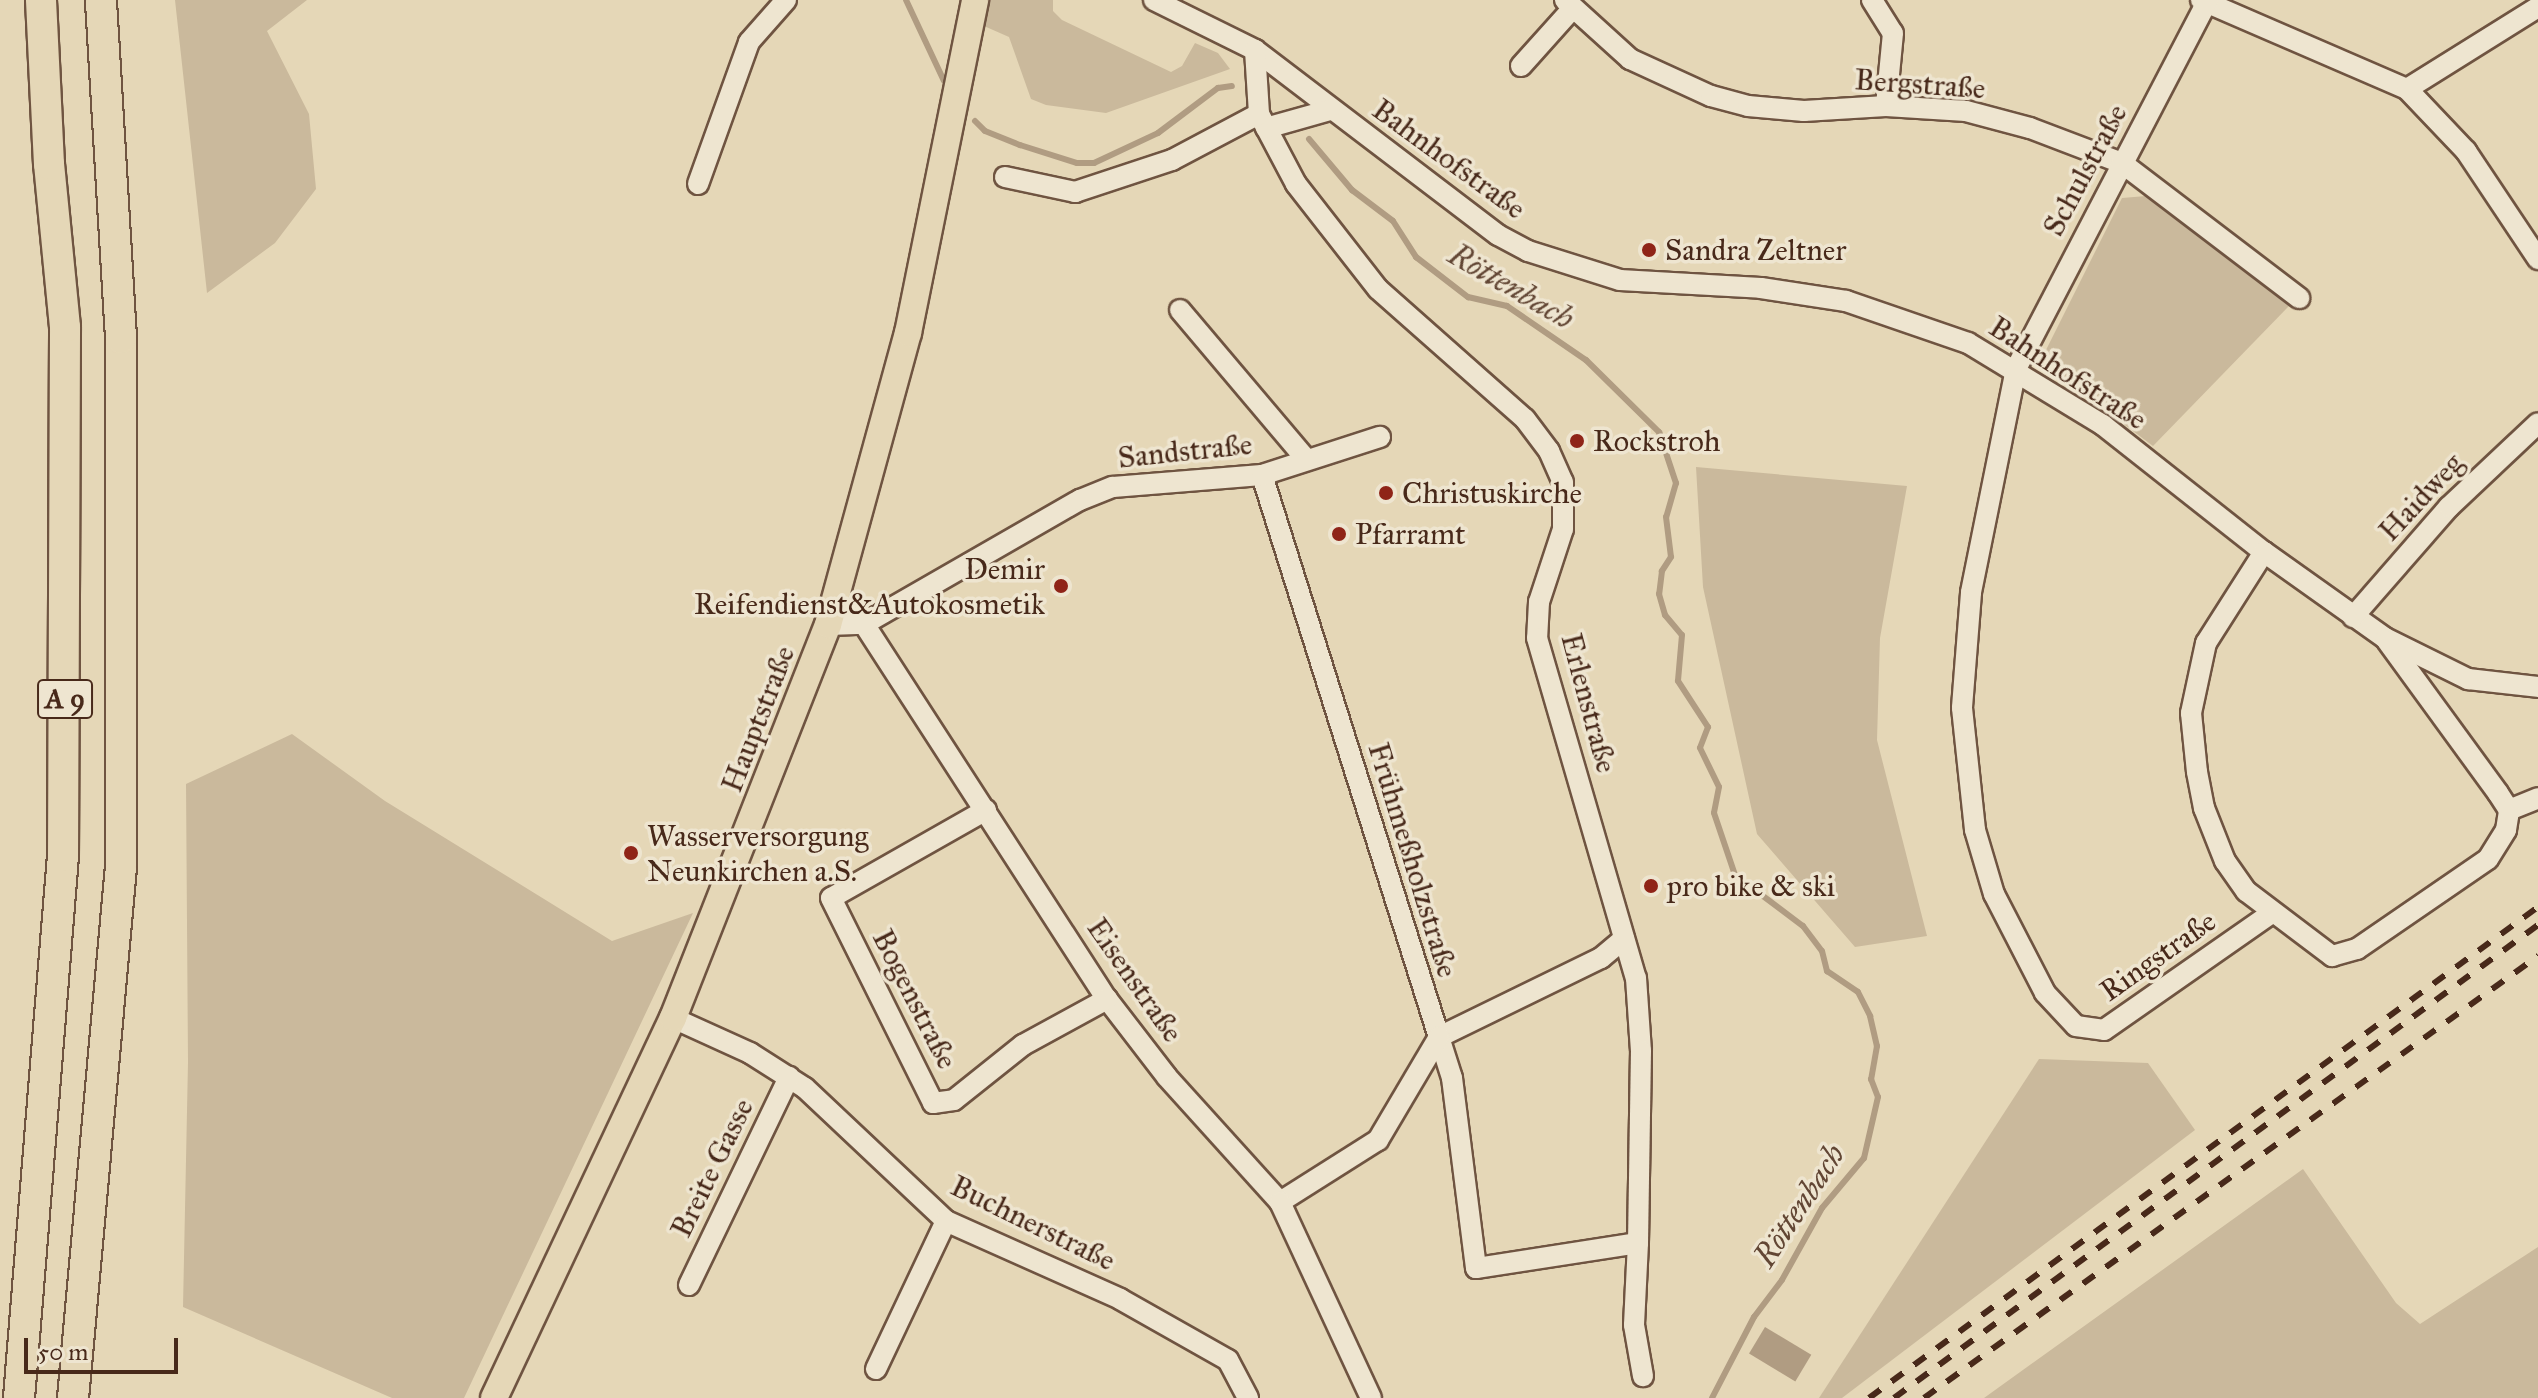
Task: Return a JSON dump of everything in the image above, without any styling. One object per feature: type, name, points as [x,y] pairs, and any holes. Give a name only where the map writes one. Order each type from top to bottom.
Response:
[{"type":"highway","name":"A 9","points":[[19,1398],[63,856],[66,343],[41,0]]},
{"type":"highway","name":"A 9","points":[[73,1398],[121,866],[121,338],[101,0]]},
{"type":"main road","name":"Hauptstraße","points":[[499,1388],[673,1018],[828,625],[908,333],[975,0]]},
{"type":"street","points":[[698,184],[749,42],[786,0]]},
{"type":"street","name":"Bahnhofstraße","points":[[1154,0],[1255,50],[1498,235],[1528,251],[1620,280],[1761,288],[1846,301],[1968,343],[2016,369],[2103,425],[2264,552],[2385,638],[2468,679],[2538,687]]},
{"type":"street","points":[[1872,0],[1893,33],[1886,106]]},
{"type":"street","points":[[2205,1],[2407,89],[2466,151],[2538,259]]},
{"type":"street","name":"Schulstraße","points":[[2016,369],[2205,1]]},
{"type":"street","points":[[1521,66],[1569,4]]},
{"type":"street","name":"Bergstraße","points":[[1569,4],[1630,59],[1711,96],[1748,106],[1804,111],[1886,106],[1966,111],[2030,128],[2122,163],[2299,298]]},
{"type":"street","points":[[2407,89],[2538,7]]},
{"type":"street","name":"Erlenstraße","points":[[1255,50],[1263,121],[1296,184],[1378,289],[1525,419],[1557,465],[1563,529],[1539,602],[1537,638],[1636,978],[1641,1051],[1634,1325],[1643,1376]]},
{"type":"street","points":[[1005,177],[1075,192],[1172,160],[1263,121],[1330,110]]},
{"type":"street","name":"Sandstraße","points":[[1180,310],[1305,458]]},
{"type":"street","name":"Ringstraße","points":[[2016,369],[1971,593],[1962,708],[1975,830],[2011,933],[2063,1017],[2092,1031],[2104,1030],[2270,914],[2225,861],[2204,808],[2191,713],[2206,643],[2264,552]]},
{"type":"street","name":"Haidweg","points":[[2353,617],[2449,507],[2538,423]]},
{"type":"street","name":"Sandstraße","points":[[864,624],[1080,500],[1113,487],[1262,475],[1305,458],[1380,437]]},
{"type":"street","name":"Frühmeßholzstraße","points":[[1262,475],[1439,1037]]},
{"type":"street","points":[[828,625],[864,624]]},
{"type":"street","name":"Eisenstraße","points":[[864,624],[1107,999],[1167,1077],[1280,1202],[1371,1398]]},
{"type":"street","points":[[2270,914],[2332,956],[2357,949],[2488,859],[2501,843],[2509,810],[2385,638]]},
{"type":"street","points":[[2509,810],[2538,798]]},
{"type":"street","name":"Bogenstraße","points":[[986,810],[831,898],[933,1103],[954,1100],[1023,1045],[1107,999]]},
{"type":"street","points":[[1280,1202],[1378,1140],[1439,1037],[1601,958],[1624,939]]},
{"type":"street","name":"Buchnerstraße","points":[[673,1018],[789,1077],[946,1221],[1186,1334],[1228,1360],[1248,1398]]},
{"type":"street","points":[[1439,1037],[1452,1078],[1476,1268],[1638,1243]]},
{"type":"street","name":"Breite Gasse","points":[[689,1285],[789,1077]]},
{"type":"street","points":[[876,1369],[946,1221]]},
{"type":"shaded area","points":[[175,0],[307,0],[267,31],[309,114],[316,189],[275,243],[207,293]]},
{"type":"shaded area","points":[[988,0],[1053,0],[1053,11],[1062,20],[1171,72],[1182,66],[1195,43],[1218,53],[1230,69],[1106,113],[1046,105],[1031,99],[1009,37],[984,26]]},
{"type":"shaded area","points":[[2146,196],[2290,305],[2153,446],[2058,375],[2045,352],[2122,198]]},
{"type":"shaded area","points":[[1696,467],[1907,486],[1880,638],[1877,740],[1927,936],[1855,947],[1757,834],[1703,587]]},
{"type":"shaded area","points":[[292,734],[385,801],[612,941],[693,913],[464,1398],[392,1398],[183,1307],[188,1062],[186,784]]},
{"type":"shaded area","points":[[2039,1059],[2148,1063],[2195,1130],[1842,1398],[1819,1398]]},
{"type":"shaded area","points":[[2303,1169],[2396,1303],[2420,1324],[2538,1247],[2538,1398],[1984,1398]]},
{"type":"shaded area","points":[[1765,1327],[1811,1355],[1795,1381],[1749,1354]]},
{"type":"waterway","name":"Röttenbach","points":[[906,0],[944,81]]},
{"type":"waterway","name":"Röttenbach","points":[[975,121],[985,131],[1020,145],[1077,163],[1094,163],[1158,133],[1218,88],[1232,86]]},
{"type":"waterway","name":"Röttenbach","points":[[1309,139],[1352,190],[1393,221],[1416,257],[1468,297],[1507,306],[1586,360],[1659,432],[1676,483],[1666,517],[1671,557],[1662,571],[1659,594],[1665,615],[1682,635],[1678,681],[1708,727],[1700,748],[1719,787],[1714,813],[1735,875],[1803,926],[1822,951],[1827,971],[1858,992],[1870,1016],[1877,1046],[1871,1079],[1878,1097],[1864,1158],[1822,1208],[1782,1280],[1754,1317],[1712,1398]]},
{"type":"railway","points":[[1869,1398],[2538,907]]},
{"type":"railway","points":[[1894,1398],[2538,925]]},
{"type":"railway","points":[[1924,1398],[2538,956]]},
{"type":"place","name":"Sandra Zeltner","points":[[1649,250]]},
{"type":"place","name":"Rockstroh","points":[[1577,441]]},
{"type":"place","name":"Christuskirche","points":[[1386,493]]},
{"type":"place","name":"Pfarramt","points":[[1339,534]]},
{"type":"place","name":"Demir Reifendienst&Autokosmetik","points":[[1061,586]]},
{"type":"place","name":"Wasserversorgung Neunkirchen a.S.","points":[[631,853]]},
{"type":"place","name":"pro bike & ski","points":[[1651,886]]}]
